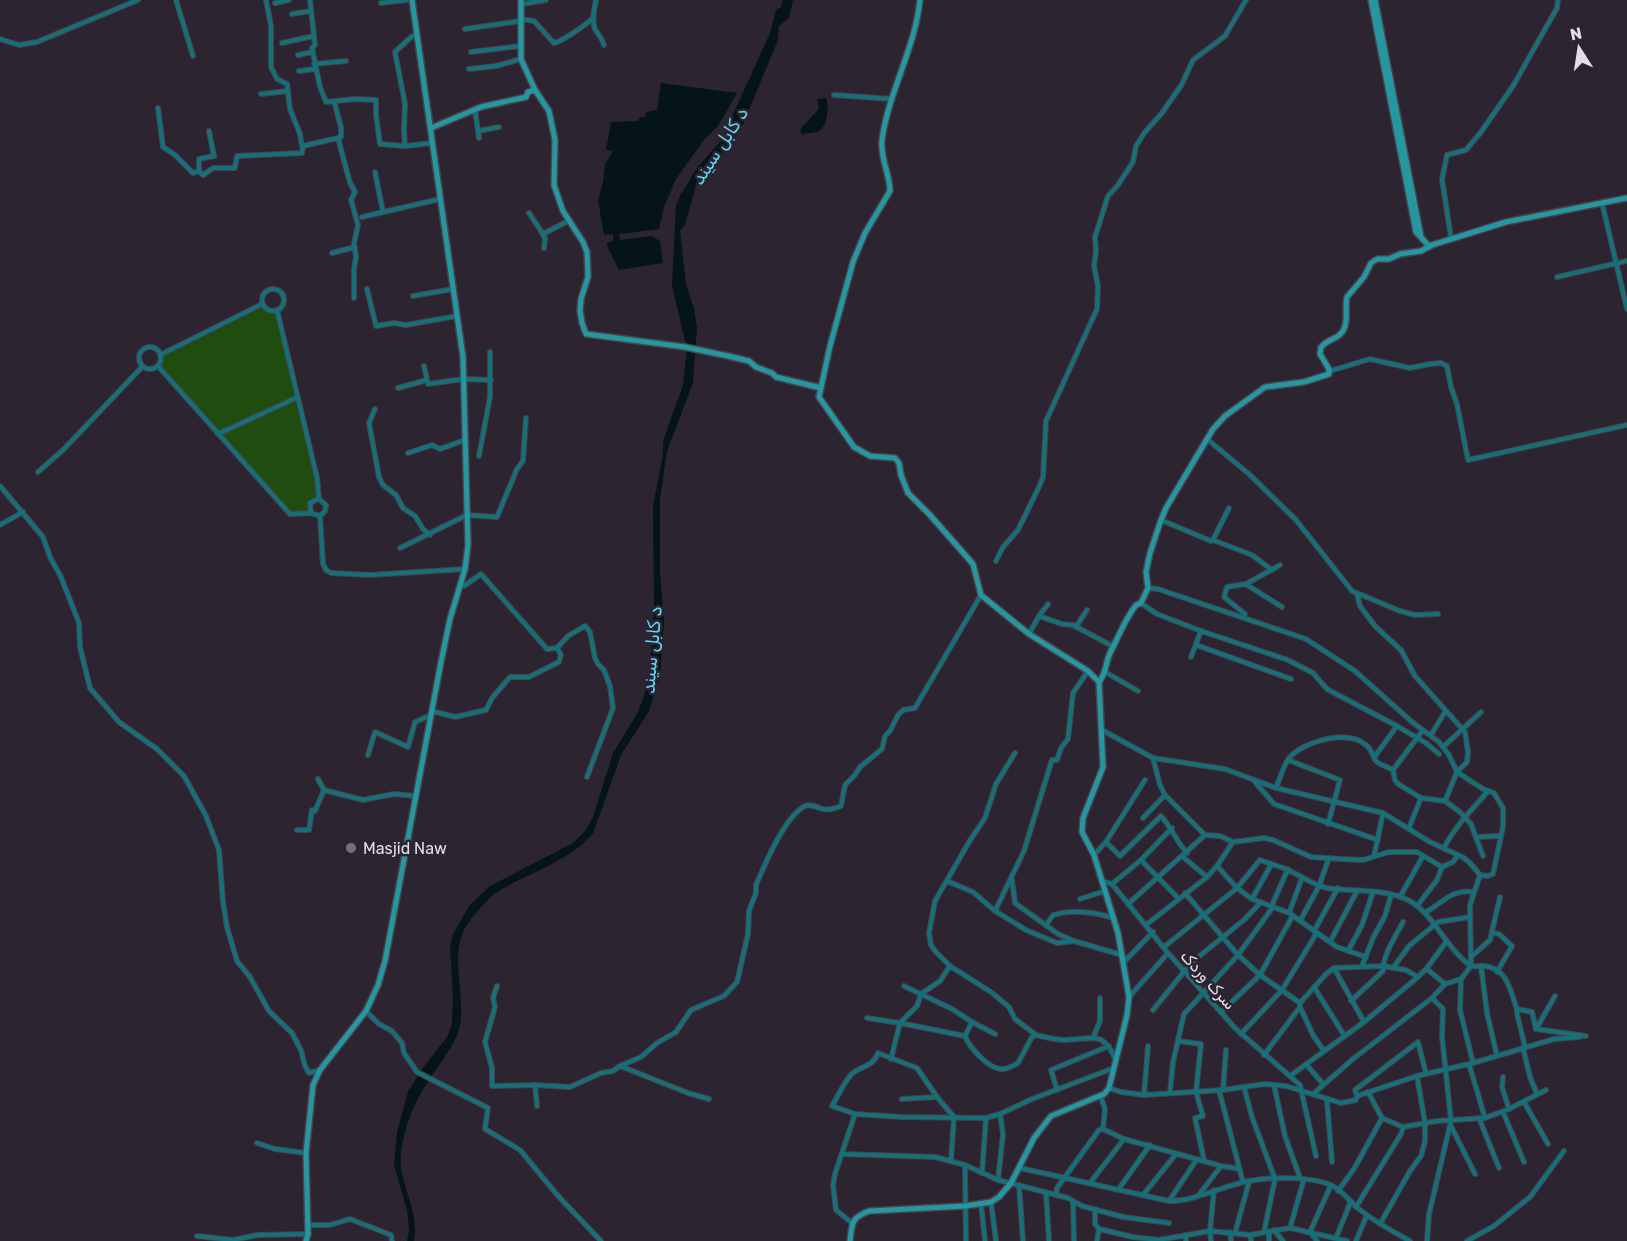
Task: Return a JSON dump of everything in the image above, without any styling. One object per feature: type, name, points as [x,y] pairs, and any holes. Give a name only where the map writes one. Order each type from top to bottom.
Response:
[{"type":"main road","points":[[307,1238],[306,1153],[313,1085],[320,1070],[366,1011],[378,985],[385,961],[431,713],[450,619],[465,569],[469,536],[463,379],[458,316],[412,0]]},
{"type":"main road","points":[[850,1241],[852,1223],[857,1216],[869,1211],[965,1206],[992,1202],[999,1197],[1011,1183],[1034,1138],[1051,1116],[1104,1094],[1109,1088],[1130,997],[1122,954],[1102,880],[1094,855],[1082,832],[1083,818],[1103,767],[1099,682],[1088,671],[1029,634],[981,595],[973,564],[908,493],[899,463],[895,459],[870,456],[854,447],[818,394],[853,262],[865,233],[890,191],[882,158],[882,143],[892,99],[916,25],[920,0]]},
{"type":"main road","points":[[1373,0],[1422,238],[1429,246]]},
{"type":"main road","points":[[521,2],[521,59],[535,90],[549,111],[555,140],[554,185],[568,221],[583,242],[587,252],[588,277],[580,311],[582,323],[588,334],[696,349],[749,361],[776,377],[821,388]]},
{"type":"main road","points":[[430,128],[475,109],[526,97],[529,95],[528,92],[535,90]]},
{"type":"main road","points":[[1099,682],[1105,676],[1110,652],[1132,610],[1141,603],[1148,588],[1146,572],[1149,553],[1166,508],[1207,439],[1225,416],[1265,387],[1312,380],[1329,374],[1330,371],[1320,354],[1321,346],[1340,335],[1348,312],[1347,297],[1359,284],[1371,263],[1377,259],[1389,259],[1421,251],[1451,238],[1506,222],[1627,198]]},
{"type":"street","points":[[0,39],[19,45],[37,42],[138,0]]},
{"type":"street","points":[[176,0],[193,56]]},
{"type":"street","points":[[209,130],[214,156],[199,159],[199,171],[203,175],[213,168],[235,168],[237,156],[302,153],[300,134],[290,109],[287,84],[277,79],[271,67],[271,26],[266,0]]},
{"type":"street","points":[[275,3],[289,0]]},
{"type":"street","points":[[310,0],[315,46],[312,52],[326,102],[355,99],[376,100],[380,144],[405,146],[433,143]]},
{"type":"street","points":[[381,3],[406,0]]},
{"type":"street","points":[[521,2],[546,0]]},
{"type":"street","points":[[596,0],[593,18],[595,30],[601,36],[604,45]]},
{"type":"street","points":[[996,561],[1003,547],[1018,530],[1039,487],[1043,477],[1046,421],[1097,309],[1098,286],[1094,266],[1095,237],[1097,224],[1108,196],[1118,185],[1132,162],[1136,147],[1145,132],[1162,113],[1182,84],[1193,60],[1225,36],[1246,0]]},
{"type":"street","points":[[1451,238],[1442,179],[1447,155],[1466,150],[1481,132],[1513,86],[1557,8],[1558,0]]},
{"type":"street","points":[[292,14],[311,11]]},
{"type":"street","points":[[465,28],[521,20],[534,21],[554,43],[561,42],[576,30],[587,25],[593,18]]},
{"type":"street","points":[[405,146],[405,104],[395,51],[411,37],[418,35]]},
{"type":"street","points":[[282,43],[314,36]]},
{"type":"street","points":[[471,52],[521,46]]},
{"type":"street","points":[[298,55],[312,52]]},
{"type":"street","points":[[469,69],[496,66],[521,59]]},
{"type":"street","points":[[299,71],[346,61]]},
{"type":"street","points":[[261,94],[288,91]]},
{"type":"street","points":[[834,95],[892,99]]},
{"type":"street","points":[[302,146],[341,137],[341,127],[334,101]]},
{"type":"street","points":[[158,108],[163,147],[175,155],[193,173],[199,171]]},
{"type":"street","points":[[475,109],[479,138]]},
{"type":"street","points":[[478,131],[499,127]]},
{"type":"street","points":[[338,138],[350,183],[355,192],[351,200],[358,225],[355,246],[354,298]]},
{"type":"street","points":[[375,172],[383,212]]},
{"type":"street","points":[[362,217],[440,200]]},
{"type":"street","points":[[1602,203],[1627,309]]},
{"type":"street","points":[[529,213],[545,238],[544,248]]},
{"type":"street","points":[[543,234],[568,221]]},
{"type":"street","points":[[332,253],[355,246]]},
{"type":"street","points":[[1557,277],[1627,261]]},
{"type":"street","points":[[268,289],[277,289],[283,295],[281,308],[277,310],[269,310],[262,304],[261,300],[268,289]]},
{"type":"street","points":[[367,289],[376,326],[458,316]]},
{"type":"street","points":[[413,296],[454,289]]},
{"type":"street","points":[[160,355],[262,304]]},
{"type":"street","points":[[277,310],[317,478],[319,499]]},
{"type":"street","points":[[145,348],[154,348],[160,355],[158,366],[150,370],[142,367],[139,363],[139,354],[145,348]]},
{"type":"street","points":[[479,456],[490,397],[490,352]]},
{"type":"street","points":[[1330,371],[1370,359],[1410,368],[1430,363],[1441,363],[1447,366],[1468,460],[1627,425]]},
{"type":"street","points":[[158,366],[291,514],[311,513],[320,516]]},
{"type":"street","points":[[424,366],[429,384],[463,379],[491,380]]},
{"type":"street","points":[[38,472],[142,367]]},
{"type":"street","points":[[398,388],[427,380]]},
{"type":"street","points":[[218,434],[298,397]]},
{"type":"street","points":[[375,409],[369,423],[379,477],[383,485],[396,495],[403,508],[415,516],[430,535]]},
{"type":"street","points":[[400,548],[467,516],[495,517],[498,515],[517,469],[523,461],[526,418]]},
{"type":"street","points":[[1207,439],[1249,474],[1296,520],[1352,591],[1415,615],[1438,614]]},
{"type":"street","points":[[408,453],[432,445],[440,449],[465,440]]},
{"type":"street","points":[[0,486],[44,537],[50,557],[61,577],[79,623],[82,663],[90,688],[119,722],[157,749],[184,776],[206,816],[219,850],[227,927],[237,961],[250,977],[269,1011],[292,1033],[301,1050],[304,1066],[309,1073],[320,1070]]},
{"type":"street","points":[[311,513],[310,503],[319,499]]},
{"type":"street","points":[[319,499],[324,502],[326,508],[320,516],[323,564],[331,573],[370,575],[465,569]]},
{"type":"street","points":[[1213,540],[1229,508]]},
{"type":"street","points":[[0,525],[23,512]]},
{"type":"street","points":[[1161,520],[1252,555],[1272,570]]},
{"type":"street","points":[[1244,618],[1245,614],[1224,597],[1227,587],[1246,584],[1280,565]]},
{"type":"street","points":[[461,585],[464,586],[481,574],[547,649],[557,648],[568,636],[585,626],[590,632],[598,664],[604,670],[610,686],[613,708],[587,777]]},
{"type":"street","points":[[1246,584],[1282,607]]},
{"type":"street","points":[[1102,730],[1153,758],[1225,769],[1254,782],[1383,813],[1430,842],[1458,855],[1472,864],[1480,874],[1488,876],[1493,874],[1497,861],[1499,836],[1503,827],[1503,808],[1494,793],[1457,772],[1443,747],[1368,681],[1336,657],[1299,636],[1158,589],[1148,588]]},
{"type":"street","points":[[1357,594],[1360,606],[1375,626],[1401,650],[1415,676],[1445,712],[1463,728],[1468,752],[1467,762],[1457,772],[1445,801]]},
{"type":"street","points":[[497,986],[493,998],[495,1007],[485,1042],[492,1068],[492,1086],[535,1084],[570,1087],[602,1072],[613,1071],[641,1057],[657,1043],[671,1036],[691,1010],[724,996],[737,982],[748,934],[750,904],[778,836],[806,806],[810,805],[824,810],[841,806],[845,785],[855,776],[860,767],[882,749],[885,736],[898,715],[903,710],[915,708],[981,595]]},
{"type":"street","points":[[1141,603],[1157,614],[1288,660],[1313,673],[1327,688],[1338,695],[1418,738],[1438,754]]},
{"type":"street","points":[[1029,634],[1048,604]]},
{"type":"street","points":[[1076,627],[1087,610]]},
{"type":"street","points":[[1039,616],[1076,627],[1114,647]]},
{"type":"street","points":[[1191,657],[1201,631]]},
{"type":"street","points":[[1196,645],[1291,679]]},
{"type":"street","points":[[368,755],[375,732],[408,747],[415,722],[431,713],[455,717],[486,711],[492,698],[510,677],[529,676],[559,662],[561,655],[557,648]]},
{"type":"street","points":[[995,911],[1012,880],[1024,851],[1052,760],[1057,760],[1061,748],[1068,739],[1073,693],[1088,671]]},
{"type":"street","points":[[1105,672],[1138,691]]},
{"type":"street","points":[[1431,735],[1445,712]]},
{"type":"street","points":[[1443,747],[1481,712]]},
{"type":"street","points":[[1374,757],[1397,726]]},
{"type":"street","points":[[1423,730],[1393,770],[1395,780],[1421,798],[1445,801],[1464,817],[1471,824],[1484,856]]},
{"type":"street","points":[[1276,788],[1288,760],[1304,746],[1328,738],[1359,741],[1366,744],[1377,762],[1393,770]]},
{"type":"street","points":[[951,1160],[954,1117],[917,1068],[878,1053],[864,1069],[852,1074],[832,1106],[855,1114],[901,1117],[954,1117],[986,1118],[1115,1065],[1110,1045],[1101,1039],[1062,1040],[1036,1035],[1015,1019],[1009,1007],[991,992],[950,966],[931,945],[929,933],[935,902],[985,818],[996,784],[1015,753]]},
{"type":"street","points":[[1153,758],[1165,795],[1205,835],[1220,836],[1233,842],[1264,838],[1311,857],[1363,860],[1389,852],[1417,852],[1442,867]]},
{"type":"street","points":[[1288,760],[1340,780],[1328,824]]},
{"type":"street","points":[[318,779],[324,790],[363,800],[394,794],[417,796]]},
{"type":"street","points":[[1094,855],[1106,842],[1145,780]]},
{"type":"street","points":[[1254,782],[1274,804],[1378,840]]},
{"type":"street","points":[[297,830],[309,830],[312,810],[315,812],[324,790]]},
{"type":"street","points":[[1444,848],[1464,817],[1488,791]]},
{"type":"street","points":[[1143,818],[1165,795]]},
{"type":"street","points":[[1409,828],[1421,798]]},
{"type":"street","points":[[1374,856],[1383,813]]},
{"type":"street","points":[[1106,842],[1120,856],[1161,816],[1172,828],[1174,837],[1185,855],[1207,877]]},
{"type":"street","points":[[1112,884],[1172,828]]},
{"type":"street","points":[[1128,904],[1159,879],[1205,835]]},
{"type":"street","points":[[1476,837],[1499,836]]},
{"type":"street","points":[[1146,925],[1207,877],[1233,842]]},
{"type":"street","points":[[1417,906],[1437,880],[1442,867],[1453,862],[1458,855]]},
{"type":"street","points":[[1400,897],[1423,856]]},
{"type":"street","points":[[1300,921],[1319,886],[1329,858]]},
{"type":"street","points":[[1140,860],[1179,899]]},
{"type":"street","points":[[1164,947],[1236,888],[1260,860],[1288,869],[1319,886],[1400,897],[1426,912],[1446,942],[1471,966],[1492,967],[1504,975],[1517,1009],[1516,1014],[1530,1077],[1537,1094]]},
{"type":"street","points":[[1251,899],[1271,865]]},
{"type":"street","points":[[1217,866],[1236,888],[1251,899],[1291,915],[1330,942],[1366,957]]},
{"type":"street","points":[[1170,1092],[1184,1014],[1238,955],[1272,906],[1288,869]]},
{"type":"street","points":[[1480,874],[1470,905],[1469,941],[1472,957],[1471,966],[1461,979],[1460,1010],[1485,1118]]},
{"type":"street","points":[[1221,1012],[1260,975],[1291,915],[1302,878]]},
{"type":"street","points":[[1012,880],[1015,903],[1058,934],[1074,941],[1122,954]]},
{"type":"street","name":"سرک وردک","points":[[1102,880],[1112,884],[1168,953],[1241,1034],[1300,1085],[1302,1091]]},
{"type":"street","points":[[947,881],[973,892],[995,911],[1026,930],[1057,943],[1074,941]]},
{"type":"street","points":[[1241,1034],[1282,990],[1338,888]]},
{"type":"street","points":[[1080,899],[1105,891]]},
{"type":"street","points":[[1330,942],[1357,891]]},
{"type":"street","points":[[1348,951],[1362,925],[1373,892]]},
{"type":"street","points":[[1426,912],[1455,892],[1474,892]]},
{"type":"street","points":[[1185,894],[1238,955],[1300,1005],[1313,1035],[1324,1051]]},
{"type":"street","points":[[1362,966],[1385,916],[1391,895]]},
{"type":"street","points":[[1472,957],[1490,940],[1500,897]]},
{"type":"street","points":[[1153,1010],[1191,963],[1250,915],[1261,902]]},
{"type":"street","points":[[1046,925],[1053,915],[1080,911],[1113,918]]},
{"type":"street","points":[[1393,968],[1409,946],[1438,922],[1470,917]]},
{"type":"street","points":[[1351,1000],[1383,971],[1383,966],[1403,922]]},
{"type":"street","points":[[1123,963],[1153,932]]},
{"type":"street","points":[[1493,933],[1499,934],[1512,946],[1497,972]]},
{"type":"street","points":[[1290,1076],[1364,1022],[1418,976],[1427,968],[1446,942]]},
{"type":"street","points":[[1130,997],[1168,953]]},
{"type":"street","points":[[891,1059],[900,1023],[917,1006],[921,994],[940,981],[950,966]]},
{"type":"street","points":[[1264,1055],[1314,987],[1334,968],[1383,966],[1406,970],[1418,976]]},
{"type":"street","points":[[1481,966],[1487,1013],[1497,1056]]},
{"type":"street","points":[[1334,968],[1364,1022]]},
{"type":"street","points":[[1427,968],[1444,984]]},
{"type":"street","points":[[1313,1094],[1432,998],[1444,984],[1461,979]]},
{"type":"street","points":[[904,986],[952,1009],[995,1034]]},
{"type":"street","points":[[1314,987],[1344,1035]]},
{"type":"street","points":[[1536,1029],[1555,996]]},
{"type":"street","points":[[1093,1038],[1100,1021],[1100,998]]},
{"type":"street","points":[[1427,1241],[1429,1214],[1451,1123],[1442,1036],[1443,1009],[1432,998]]},
{"type":"street","points":[[1517,1009],[1532,1012],[1536,1029]]},
{"type":"street","points":[[366,1011],[392,1031],[402,1043],[404,1053],[417,1072],[488,1108],[485,1129],[520,1150],[559,1197],[601,1241]]},
{"type":"street","points":[[867,1018],[965,1036],[982,1058],[994,1067],[1002,1069],[1018,1063],[1032,1037],[1036,1035]]},
{"type":"street","points":[[965,1036],[972,1022]]},
{"type":"street","points":[[1109,1088],[1144,1095],[1274,1085],[1286,1086],[1341,1103],[1356,1100],[1357,1096],[1418,1076],[1554,1039],[1586,1036],[1536,1029]]},
{"type":"street","points":[[1178,1041],[1202,1044],[1196,1092],[1203,1116],[1195,1118],[1204,1160]]},
{"type":"street","points":[[1357,1096],[1355,1090],[1418,1042],[1426,1074]]},
{"type":"street","points":[[1057,1090],[1051,1070],[1110,1045]]},
{"type":"street","points":[[1144,1095],[1148,1046]]},
{"type":"street","points":[[1226,1050],[1221,1090],[1243,1182]]},
{"type":"street","points":[[1306,1064],[1323,1084]]},
{"type":"street","points":[[621,1066],[709,1099]]},
{"type":"street","points":[[1380,1224],[1421,1156],[1425,1141],[1425,1123],[1418,1076]]},
{"type":"street","points":[[1503,1077],[1503,1087],[1509,1109]]},
{"type":"street","points":[[535,1084],[537,1106]]},
{"type":"street","points":[[1274,1085],[1285,1136],[1302,1179],[1290,1228]]},
{"type":"street","points":[[1244,1087],[1252,1117],[1275,1179],[1267,1232],[1269,1241]]},
{"type":"street","points":[[1368,1092],[1382,1118],[1403,1127],[1485,1118],[1503,1112],[1546,1090]]},
{"type":"street","points":[[1302,1091],[1316,1156]]},
{"type":"street","points":[[1103,1129],[1105,1109],[1101,1097],[1104,1094]]},
{"type":"street","points":[[902,1099],[937,1097]]},
{"type":"street","points":[[1327,1100],[1332,1162]]},
{"type":"street","points":[[1524,1102],[1548,1144]]},
{"type":"street","points":[[1503,1112],[1524,1162]]},
{"type":"street","points":[[852,1223],[836,1210],[833,1185],[855,1114]]},
{"type":"street","points":[[998,1180],[1004,1134],[1000,1114]]},
{"type":"street","points":[[982,1173],[986,1118]]},
{"type":"street","points":[[1338,1191],[1354,1169],[1382,1118]]},
{"type":"street","points":[[1479,1118],[1499,1168]]},
{"type":"street","points":[[1451,1123],[1474,1174]]},
{"type":"street","points":[[1356,1207],[1401,1134],[1403,1127]]},
{"type":"street","points":[[1103,1129],[1124,1139],[1221,1166],[1240,1169]]},
{"type":"street","points":[[1056,1195],[1058,1188],[1099,1130],[1103,1129]]},
{"type":"street","points":[[1090,1183],[1124,1139]]},
{"type":"street","points":[[257,1143],[275,1149],[306,1153]]},
{"type":"street","points":[[1118,1190],[1150,1145]]},
{"type":"street","points":[[1467,1241],[1494,1226],[1530,1197],[1564,1151]]},
{"type":"street","points":[[842,1154],[935,1156],[965,1165],[998,1180],[1056,1195],[1095,1209],[1124,1217],[1169,1223]]},
{"type":"street","points":[[1143,1195],[1176,1154]]},
{"type":"street","points":[[1169,1201],[1197,1159]]},
{"type":"street","points":[[965,1165],[966,1241]]},
{"type":"street","points":[[1197,1198],[1221,1166]]},
{"type":"street","points":[[1020,1168],[1169,1201],[1197,1198],[1214,1190],[1249,1181],[1302,1179],[1331,1185],[1367,1215],[1410,1241]]},
{"type":"street","points":[[1231,1241],[1249,1181]]},
{"type":"street","points":[[1019,1185],[1023,1241]]},
{"type":"street","points":[[1310,1232],[1331,1185]]},
{"type":"street","points":[[1210,1241],[1214,1190]]},
{"type":"street","points":[[1046,1193],[1049,1241]]},
{"type":"street","points":[[1336,1238],[1351,1201]]},
{"type":"street","points":[[992,1202],[996,1241]]},
{"type":"street","points":[[1073,1202],[1074,1241]]},
{"type":"street","points":[[981,1204],[985,1241]]},
{"type":"street","points":[[1095,1209],[1095,1224],[1099,1229],[1133,1239],[1159,1240],[1210,1232],[1250,1235],[1290,1228],[1346,1241]]},
{"type":"street","points":[[1356,1241],[1367,1215]]},
{"type":"street","points":[[307,1225],[330,1225],[350,1219],[392,1235],[392,1241]]},
{"type":"street","points":[[1097,1241],[1099,1229]]},
{"type":"street","points":[[1275,1230],[1283,1241]]},
{"type":"street","points":[[1310,1232],[1317,1241]]},
{"type":"street","points":[[197,1236],[233,1240],[258,1235],[307,1238]]},
{"type":"street","points":[[1186,1235],[1186,1241]]},
{"type":"street","points":[[1250,1235],[1251,1241]]},
{"type":"green space","points":[[262,304],[269,310],[277,310],[317,478],[319,499],[310,503],[311,513],[290,514],[158,366],[160,355]]},
{"type":"water","name":"د کابل سيند","points":[[783,0],[793,0],[789,18],[779,26],[778,40],[741,129],[708,167],[696,185],[685,225],[680,230],[686,285],[694,308],[697,327],[693,383],[667,451],[660,499],[660,572],[664,621],[660,675],[649,711],[621,755],[593,834],[583,844],[559,860],[493,895],[471,919],[464,931],[458,957],[461,1012],[458,1032],[419,1097],[407,1124],[402,1143],[402,1174],[415,1229],[414,1241],[407,1241],[409,1230],[407,1210],[394,1165],[397,1132],[408,1092],[422,1069],[447,1037],[452,1024],[450,947],[453,934],[470,905],[490,886],[573,843],[586,830],[593,817],[613,753],[638,712],[644,696],[650,669],[654,610],[653,506],[664,438],[683,385],[687,349],[672,286],[676,205],[697,168],[725,136],[770,33],[776,10],[781,7]]},
{"type":"water","points":[[661,83],[737,93],[718,126],[704,140],[676,179],[664,207],[659,229],[619,234],[620,240],[652,236],[660,241],[663,263],[619,270],[607,246],[607,243],[613,241],[613,234],[604,235],[598,200],[605,164],[613,151],[606,150],[611,122],[638,121],[640,117],[645,117],[646,112],[657,110]]},
{"type":"water","points":[[826,98],[827,115],[823,127],[816,132],[802,134],[800,131],[802,127],[819,109],[817,99]]},
{"type":"place","name":"Masjid Naw","points":[[351,848]]}]
